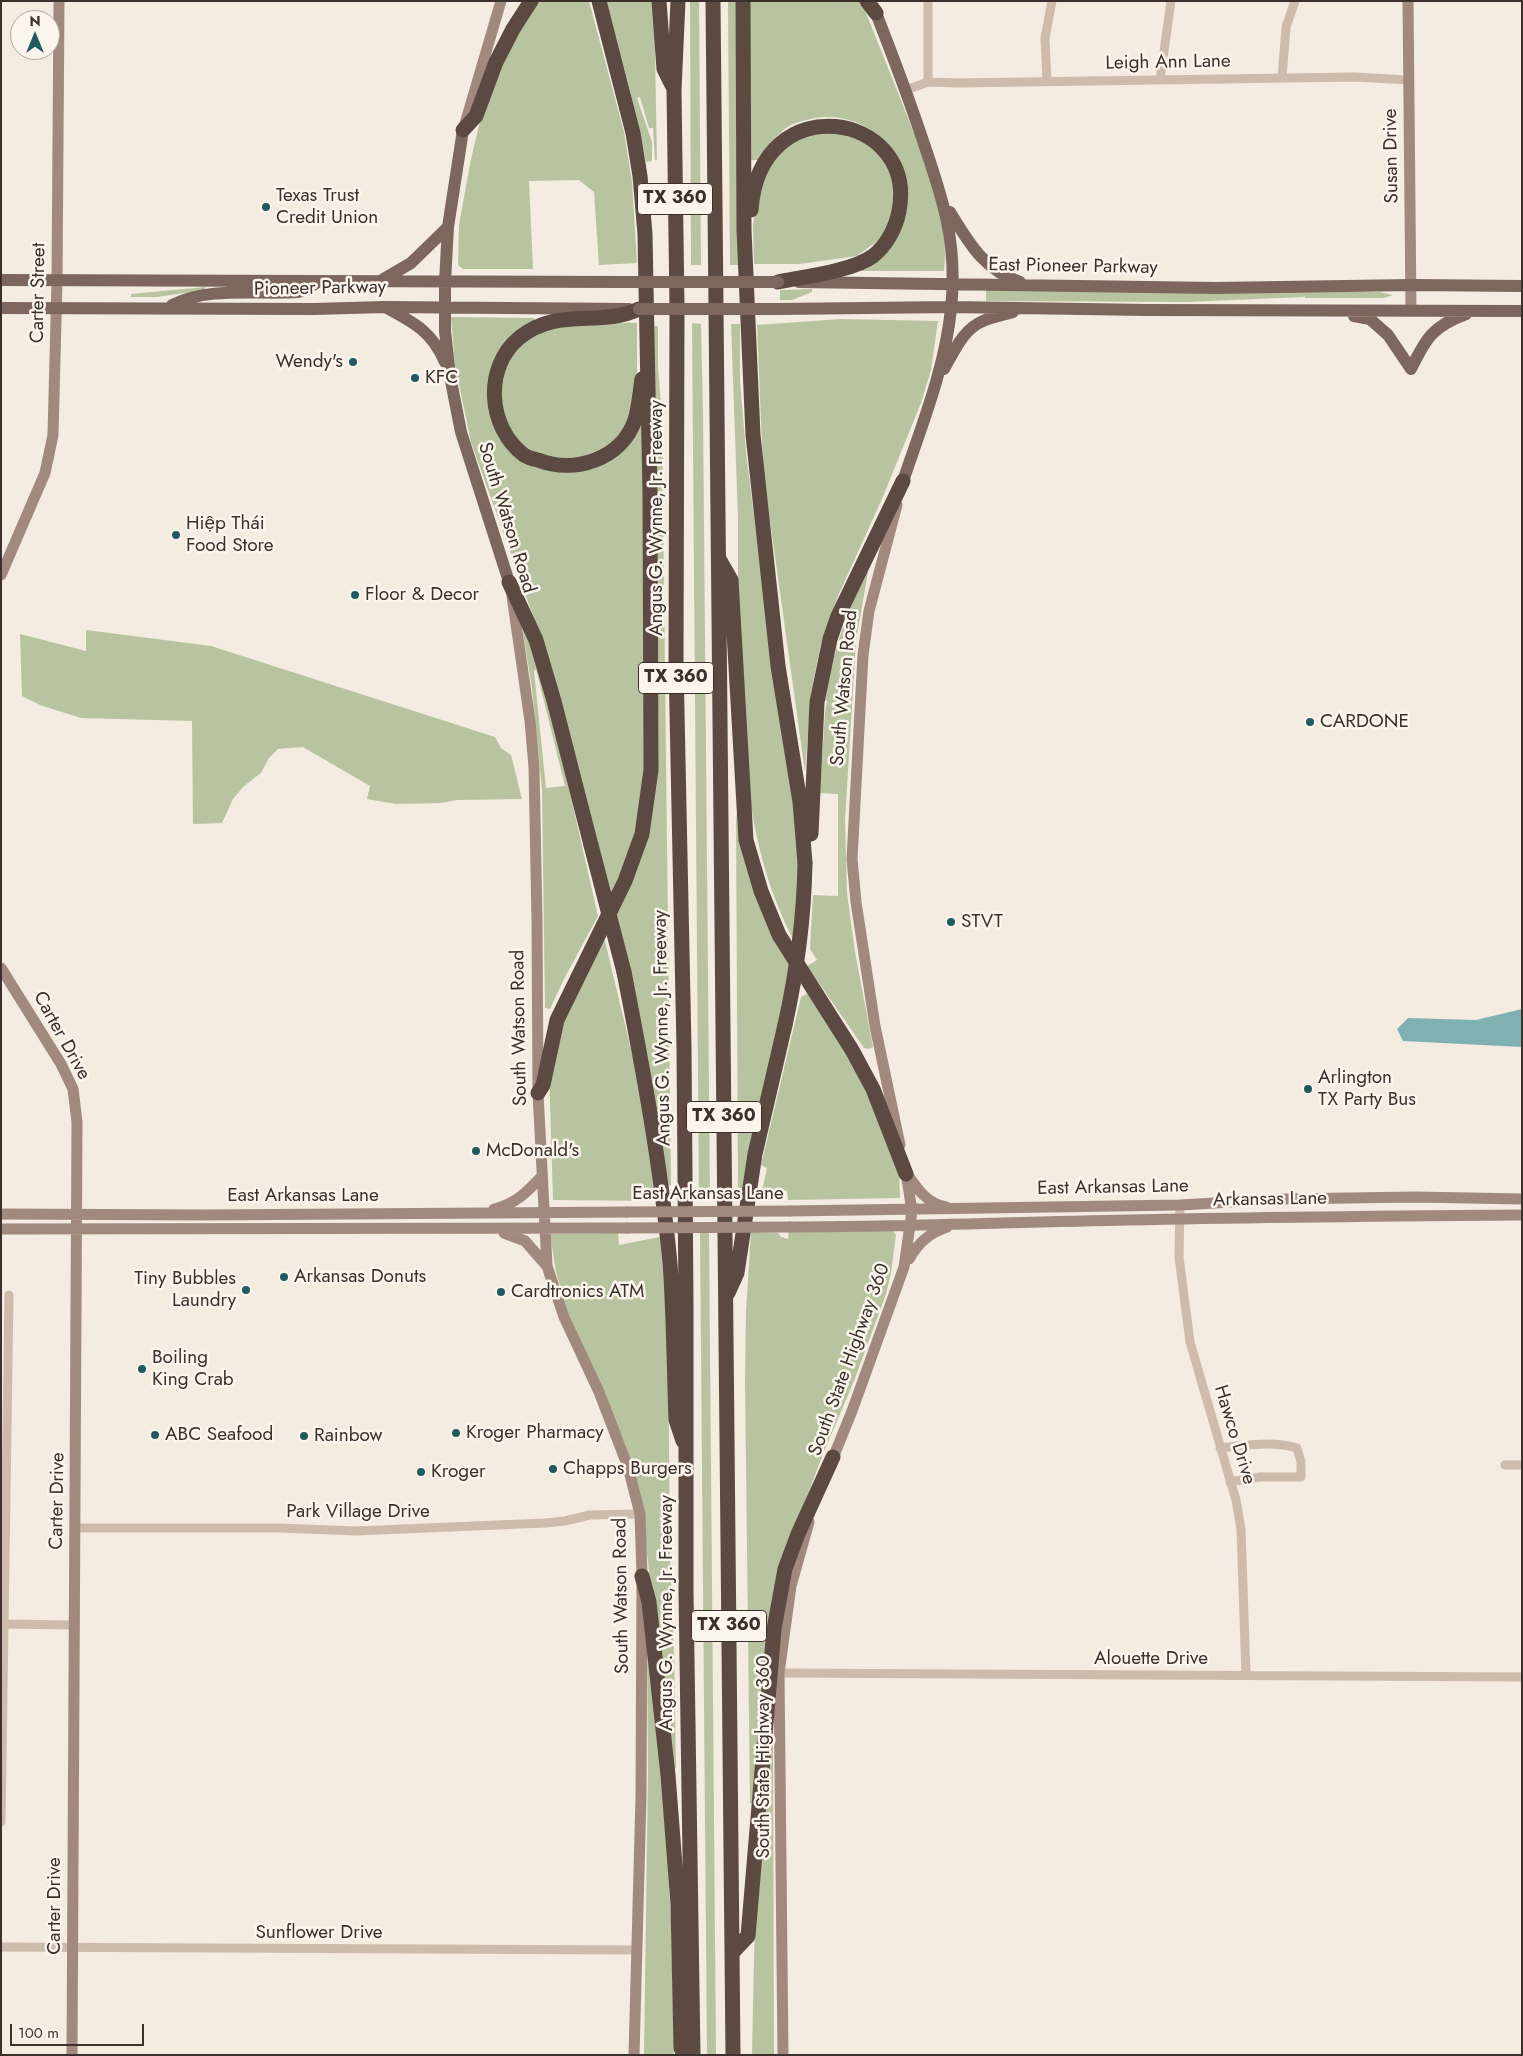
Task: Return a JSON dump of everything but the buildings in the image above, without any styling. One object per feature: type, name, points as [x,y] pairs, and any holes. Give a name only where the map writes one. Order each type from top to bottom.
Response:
[{"type":"highway","points":[[463,130],[476,116],[496,62],[513,29],[531,1]]},
{"type":"highway","points":[[538,1093],[543,1085],[558,1020],[578,974],[625,881],[642,834],[649,787],[652,739],[645,234],[640,176],[633,133],[599,1]]},
{"type":"highway","points":[[659,1],[664,68],[674,90]]},
{"type":"highway","name":"Angus G. Wynne, Jr. Freeway","points":[[678,1],[674,90],[677,327],[676,664],[684,1038],[687,1449],[686,1602],[693,2055]]},
{"type":"highway","name":"TX 360","points":[[713,1],[732,2055]]},
{"type":"highway","points":[[726,1299],[737,1273],[755,1154],[795,980],[802,932],[805,863],[800,802],[778,666],[753,435],[744,230],[743,1]]},
{"type":"highway","points":[[744,230],[750,220],[751,203],[766,158],[781,142],[797,132],[818,126],[839,126],[858,132],[873,141],[892,160],[898,176],[901,194],[898,216],[894,230],[873,256],[855,265],[778,282]]},
{"type":"highway","points":[[639,310],[625,316],[550,322],[534,328],[519,339],[510,348],[497,373],[494,387],[495,402],[502,430],[524,455],[549,464],[570,467],[586,464],[601,458],[619,444],[629,433],[635,419],[643,370],[648,356]]},
{"type":"highway","points":[[805,863],[811,834],[817,702],[830,639],[838,616],[903,481]]},
{"type":"highway","points":[[719,558],[731,580],[746,840],[761,891],[779,935],[852,1050],[873,1088],[906,1174]]},
{"type":"highway","points":[[509,582],[536,640],[554,701],[624,972],[644,1072],[662,1191],[670,1266],[676,1420],[687,1449]]},
{"type":"highway","points":[[732,1954],[748,1936],[774,1629],[785,1569],[798,1534],[833,1457]]},
{"type":"highway","points":[[642,1576],[649,1602],[671,1815],[678,1904],[681,2048],[684,2055]]},
{"type":"main road","name":"Carter Street","points":[[1,575],[45,473],[53,435],[57,280],[58,1]]},
{"type":"main road","name":"South Watson Road","points":[[501,1],[463,130],[448,227],[445,332],[450,376],[461,432],[509,582],[530,721],[534,766],[538,1093],[547,1266],[564,1317],[599,1392],[628,1467],[640,1514],[642,1576],[641,1797],[634,2055]]},
{"type":"main road","name":"Susan Drive","points":[[1408,1],[1411,311]]},
{"type":"main road","name":"South Watson Road","points":[[872,5],[906,90],[945,206],[952,253],[951,307],[938,380],[903,481],[869,612],[863,655],[852,859],[856,902],[875,1026],[912,1211]]},
{"type":"main road","points":[[945,206],[963,234],[988,265],[1000,274],[1030,286]]},
{"type":"main road","points":[[378,281],[411,263],[448,227]]},
{"type":"main road","name":"Pioneer Parkway","points":[[1,280],[624,282]]},
{"type":"main road","points":[[168,308],[181,301],[226,293],[298,292],[318,282]]},
{"type":"main road","name":"East Pioneer Parkway","points":[[624,282],[1257,288],[1411,285],[1522,286]]},
{"type":"main road","name":"Pioneer Parkway","points":[[1,308],[314,310],[384,306],[639,310]]},
{"type":"main road","points":[[384,306],[420,327],[430,336],[443,357],[450,376]]},
{"type":"main road","points":[[639,310],[951,307],[1022,309],[1522,311]]},
{"type":"main road","points":[[938,380],[964,336],[972,328],[983,321],[1022,309]]},
{"type":"main road","points":[[1322,310],[1370,319],[1388,335],[1411,369],[1421,348],[1434,330],[1452,319],[1474,311]]},
{"type":"main road","name":"Carter Drive","points":[[1,968],[57,1057],[73,1089],[77,1122],[72,2055]]},
{"type":"main road","points":[[906,1174],[921,1193],[934,1203],[965,1209]]},
{"type":"main road","points":[[480,1212],[513,1203],[525,1194],[541,1177]]},
{"type":"main road","name":"East Arkansas Lane","points":[[1,1214],[912,1211],[1180,1205],[1283,1199],[1415,1197],[1522,1199]]},
{"type":"main road","name":"South State Highway 360","points":[[783,2055],[779,1673],[791,1586],[814,1505],[852,1411],[904,1267],[912,1211]]},
{"type":"main road","name":"Arkansas Lane","points":[[959,1223],[1180,1218],[1522,1215]]},
{"type":"main road","points":[[904,1267],[916,1247],[924,1240],[940,1229],[959,1223]]},
{"type":"main road","name":"East Arkansas Lane","points":[[1,1229],[911,1227],[959,1223]]},
{"type":"main road","points":[[488,1228],[511,1234],[525,1241],[547,1266]]},
{"type":"street","points":[[906,90],[928,82],[928,1]]},
{"type":"street","points":[[1047,82],[1045,38],[1052,1]]},
{"type":"street","points":[[1160,80],[1171,1]]},
{"type":"street","points":[[1282,78],[1286,27],[1295,1]]},
{"type":"street","name":"Leigh Ann Lane","points":[[928,82],[1354,77],[1409,80]]},
{"type":"street","name":"Hawco Drive","points":[[1180,1205],[1179,1256],[1190,1342],[1236,1500],[1241,1529],[1246,1675]]},
{"type":"street","points":[[1,1822],[5,1365],[9,1295]]},
{"type":"street","points":[[1220,1448],[1244,1445],[1284,1445],[1297,1448],[1301,1462],[1301,1477],[1260,1477],[1230,1482]]},
{"type":"street","points":[[1505,1465],[1522,1465]]},
{"type":"street","name":"Park Village Drive","points":[[74,1528],[409,1530],[545,1524],[590,1515],[640,1514]]},
{"type":"street","points":[[2,1624],[75,1625]]},
{"type":"street","name":"Alouette Drive","points":[[779,1673],[1522,1677]]},
{"type":"street","name":"Sunflower Drive","points":[[1,1947],[636,1950]]},
{"type":"green space","points":[[536,1],[589,1],[624,132],[632,182],[637,263],[599,265],[594,192],[579,180],[529,181],[533,269],[463,269],[458,265],[459,225],[471,159],[483,109],[503,59]]},
{"type":"green space","points":[[606,1],[654,1],[657,160],[655,160],[653,128],[649,128],[640,97],[637,98],[652,142],[652,161],[646,162],[630,90]]},
{"type":"green space","points":[[690,1],[699,1],[701,265],[691,265]]},
{"type":"green space","points":[[728,1],[737,1],[741,265],[730,265]]},
{"type":"green space","points":[[749,1],[861,1],[919,146],[933,188],[943,231],[944,271],[855,271],[900,217],[907,202],[906,185],[902,169],[895,154],[873,131],[844,119],[827,117],[795,123],[778,135],[759,160],[749,160]]},
{"type":"green space","points":[[821,128],[870,142],[890,169],[896,202],[883,237],[857,256],[799,264],[754,264],[753,226],[757,198],[776,150]]},
{"type":"green space","points":[[205,287],[205,290],[157,297],[131,297],[131,294]]},
{"type":"green space","points":[[812,289],[812,292],[792,300],[780,300],[780,290]]},
{"type":"green space","points":[[986,290],[1379,292],[1393,295],[1384,298],[1305,298],[1305,296],[1187,302],[986,301]]},
{"type":"green space","points":[[451,317],[534,318],[535,322],[489,380],[516,452],[588,467],[636,425],[643,425],[644,778],[639,814],[632,842],[611,897],[579,768],[538,630],[471,442],[455,365]]},
{"type":"green space","points":[[841,319],[938,321],[931,370],[921,403],[882,499],[838,596],[821,643],[811,693],[805,772],[763,470],[757,325]]},
{"type":"green space","points":[[602,322],[637,323],[637,376],[628,420],[620,434],[605,450],[575,460],[541,456],[517,440],[502,418],[500,374],[518,343],[550,327]]},
{"type":"green space","points":[[692,323],[701,324],[703,413],[710,1200],[699,1200]]},
{"type":"green space","points":[[731,324],[740,324],[740,380],[746,452],[765,604],[797,821],[798,890],[793,939],[778,907],[767,874],[751,806],[738,583],[738,518]]},
{"type":"green space","points":[[653,326],[658,326],[658,366],[662,419],[671,1185],[666,1186],[615,913],[651,813]]},
{"type":"green space","points":[[864,570],[868,572],[856,641],[845,820],[847,893],[855,952],[873,1047],[869,1049],[864,1048],[807,966],[817,960],[810,949],[813,895],[838,896],[838,794],[820,793],[827,701],[825,700],[831,666]]},
{"type":"green space","points":[[520,613],[548,697],[598,916],[550,1009],[545,1008],[542,789],[532,689]],"holes":[[[536,669],[565,786],[546,788],[534,671]]]},
{"type":"green space","points":[[86,630],[211,646],[495,737],[501,748],[511,755],[522,799],[457,800],[441,803],[396,804],[367,799],[370,786],[303,747],[278,749],[269,758],[261,773],[244,786],[233,799],[222,823],[193,824],[192,721],[81,718],[40,705],[22,696],[20,634],[86,651]]},
{"type":"green space","points":[[736,813],[739,830],[790,965],[744,1189],[738,1188]]},
{"type":"green space","points":[[604,937],[645,1108],[658,1201],[553,1200],[549,1069],[555,1041]]},
{"type":"green space","points":[[808,993],[858,1066],[899,1170],[900,1198],[788,1200],[787,1190],[781,1193],[779,1200],[760,1200],[767,1168],[761,1165],[801,997]]},
{"type":"green space","points":[[789,1231],[893,1231],[896,1235],[886,1294],[854,1381],[823,1454],[795,1528],[755,1803],[750,1803],[745,1380],[746,1311],[751,1232],[778,1233],[781,1237],[788,1239]]},
{"type":"green space","points":[[709,1232],[716,2055],[707,2055],[700,1233]]},
{"type":"green space","points":[[618,1233],[619,1245],[660,1237],[668,1338],[670,1557],[676,1768],[671,1771],[641,1499],[626,1446],[568,1312],[556,1272],[550,1234]]},
{"type":"green space","points":[[647,1639],[663,1770],[671,1920],[674,2055],[644,2055],[648,1772]]},
{"type":"green space","points":[[773,1717],[774,2055],[752,2055],[755,1912]]},
{"type":"water","points":[[1522,1009],[1522,1047],[1403,1041],[1397,1029],[1408,1018],[1476,1020]]},
{"type":"place","name":"Texas Trust Credit Union","points":[[266,207]]},
{"type":"place","name":"Wendy's","points":[[353,362]]},
{"type":"place","name":"KFC","points":[[415,378]]},
{"type":"place","name":"Hiệp Thái Food Store","points":[[176,535]]},
{"type":"place","name":"Floor & Decor","points":[[355,595]]},
{"type":"place","name":"CARDONE","points":[[1310,722]]},
{"type":"place","name":"STVT","points":[[951,922]]},
{"type":"place","name":"Arlington TX Party Bus","points":[[1308,1089]]},
{"type":"place","name":"McDonald's","points":[[476,1151]]},
{"type":"place","name":"Arkansas Donuts","points":[[284,1277]]},
{"type":"place","name":"Tiny Bubbles Laundry","points":[[246,1290]]},
{"type":"place","name":"Cardtronics ATM","points":[[501,1292]]},
{"type":"place","name":"Boiling King Crab","points":[[142,1369]]},
{"type":"place","name":"Kroger Pharmacy","points":[[456,1433]]},
{"type":"place","name":"ABC Seafood","points":[[155,1435]]},
{"type":"place","name":"Rainbow","points":[[304,1436]]},
{"type":"place","name":"Chapps Burgers","points":[[553,1469]]},
{"type":"place","name":"Kroger","points":[[421,1472]]}]
